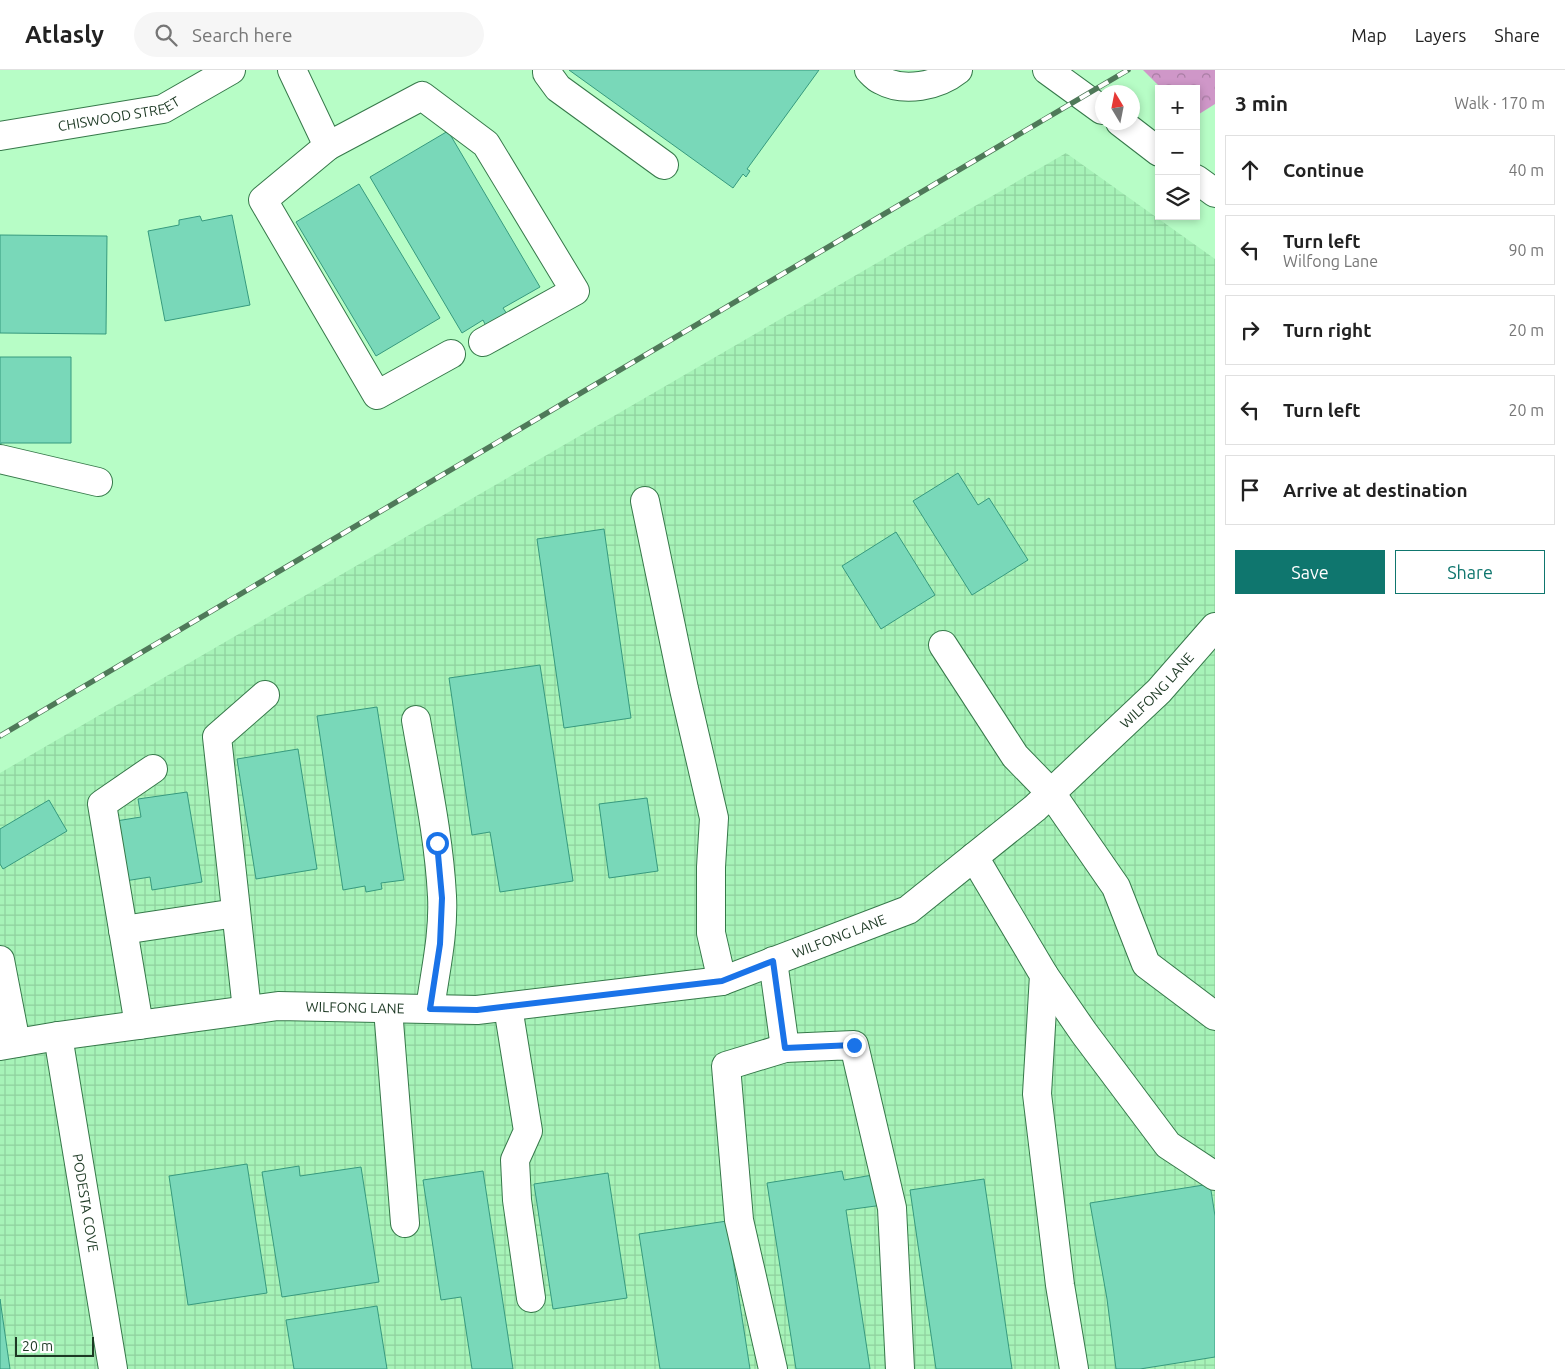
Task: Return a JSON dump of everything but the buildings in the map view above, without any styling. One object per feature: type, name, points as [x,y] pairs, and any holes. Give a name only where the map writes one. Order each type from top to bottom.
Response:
[{"type":"street","name":"CHISWOOD STREET","points":[[0,136],[163,109],[231,70]]},
{"type":"street","points":[[292,70],[328,146]]},
{"type":"street","points":[[547,70],[547,73],[558,88],[664,165]]},
{"type":"street","points":[[869,70],[881,80],[906,88],[932,83],[958,70]]},
{"type":"street","points":[[1047,70],[1095,105]]},
{"type":"street","points":[[451,354],[377,395],[263,200],[328,146],[422,96],[486,144],[575,291],[483,342]]},
{"type":"street","points":[[1130,130],[1155,149]]},
{"type":"street","points":[[1200,182],[1215,193]]},
{"type":"street","points":[[0,459],[98,482]]},
{"type":"street","points":[[645,501],[684,689],[714,818],[711,867],[711,932],[722,981]]},
{"type":"street","name":"WILFONG LANE","points":[[8,1045],[58,1036],[278,1006],[477,1010],[722,981],[908,910],[1035,808],[1159,691],[1215,627]]},
{"type":"street","points":[[942,645],[1015,756],[1051,793],[1116,887],[1146,964],[1215,1016]]},
{"type":"street","points":[[246,1010],[217,737],[265,695]]},
{"type":"street","points":[[416,720],[437,843],[442,898],[440,944],[430,1009]]},
{"type":"street","points":[[140,1025],[102,804],[153,769]]},
{"type":"street","points":[[974,857],[1044,975],[1084,1033],[1168,1146],[1215,1176]]},
{"type":"street","points":[[124,930],[236,913]]},
{"type":"street","points":[[0,960],[8,1045]]},
{"type":"street","points":[[773,961],[785,1048]]},
{"type":"street","points":[[1044,975],[1037,1094],[1060,1285],[1074,1369]]},
{"type":"street","points":[[508,1007],[528,1132],[515,1160],[517,1200],[531,1298]]},
{"type":"street","points":[[388,1009],[405,1223]]},
{"type":"street","name":"PODESTA COVE","points":[[58,1036],[113,1369]]},
{"type":"street","points":[[772,1369],[739,1220],[726,1066],[785,1048],[854,1045],[892,1208],[900,1369]]},
{"type":"shaded area","points":[[1066,153],[1155,216],[1155,220],[1160,220],[1215,259],[1215,1369],[0,1369],[0,773]]},
{"type":"green space","points":[[1143,70],[1215,70],[1215,104],[1200,113],[1200,85],[1158,85]]},
{"type":"railway","points":[[0,736],[1128,70]]},
{"type":"route","points":[[437,843],[442,898],[440,944],[430,1009],[477,1010],[722,981],[773,961],[785,1048],[854,1045]]}]
